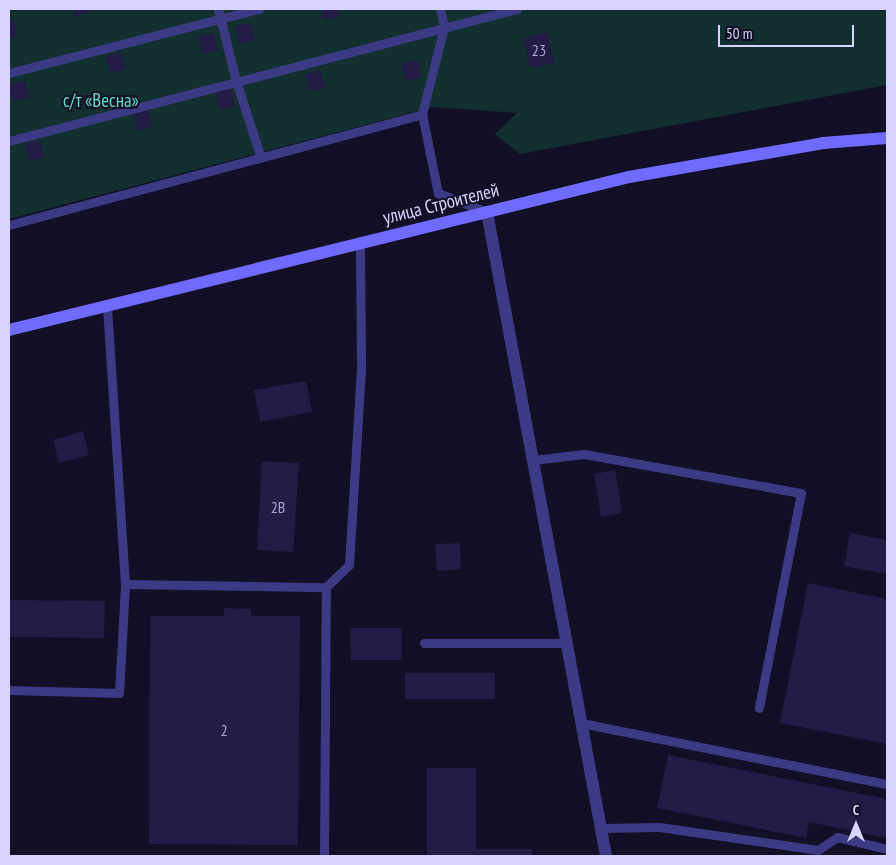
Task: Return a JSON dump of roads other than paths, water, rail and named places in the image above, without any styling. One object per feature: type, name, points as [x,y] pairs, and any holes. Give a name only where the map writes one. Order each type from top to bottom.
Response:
[{"type":"main road","name":"улица Строителей","points":[[9,330],[629,177],[823,143],[887,138]]},
{"type":"street","points":[[487,212],[606,856]]},
{"type":"lane","points":[[218,9],[236,81],[261,158]]},
{"type":"lane","points":[[9,73],[259,9]]},
{"type":"lane","points":[[440,9],[444,27],[422,114],[438,193],[487,212]]},
{"type":"lane","points":[[9,141],[517,9]]},
{"type":"lane","points":[[9,225],[422,114]]},
{"type":"lane","points":[[125,584],[326,587],[349,565],[361,366],[360,243]]},
{"type":"lane","points":[[9,690],[119,693],[125,584],[107,306]]},
{"type":"lane","points":[[533,460],[584,454],[801,493],[759,708]]},
{"type":"lane","points":[[324,856],[326,587]]},
{"type":"lane","points":[[424,643],[566,644]]},
{"type":"lane","points":[[581,723],[887,784]]},
{"type":"lane","points":[[600,828],[659,827],[818,850],[837,837],[887,849]]},
{"type":"park label","name":"с/т «Весна»","points":[[101,101]]}]
